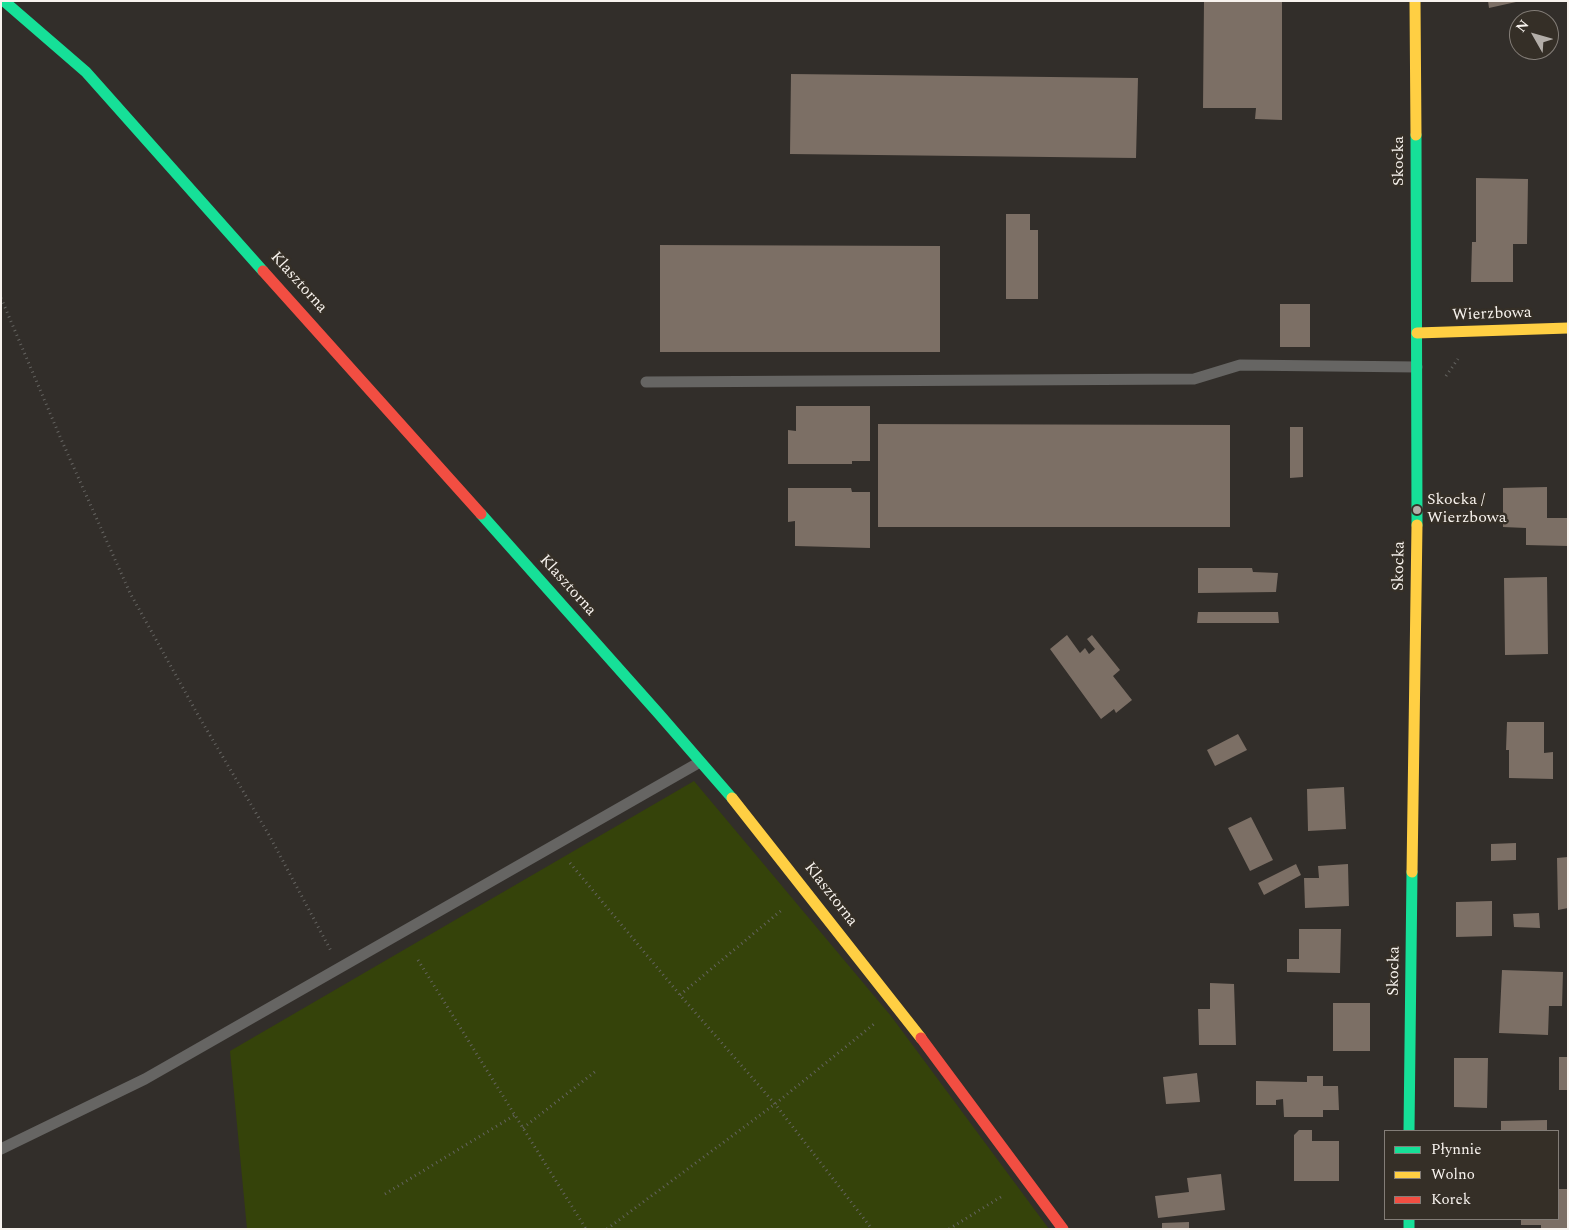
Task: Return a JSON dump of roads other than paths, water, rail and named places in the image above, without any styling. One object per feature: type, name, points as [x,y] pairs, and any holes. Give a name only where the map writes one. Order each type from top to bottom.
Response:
[{"type":"street","name":"Klasztorna","points":[[4,1],[86,72],[165,158],[748,817],[909,1023],[1063,1229]]},
{"type":"street","name":"Skocka","points":[[1409,1130],[1417,510],[1416,1]]},
{"type":"street","name":"Wierzbowa","points":[[1417,333],[1568,328]]},
{"type":"lane","points":[[646,382],[1194,379],[1240,365],[1417,367]]},
{"type":"lane","points":[[1,1148],[145,1080],[700,762]]},
{"type":"place","name":"Skocka / Wierzbowa","points":[[1417,510]]}]
